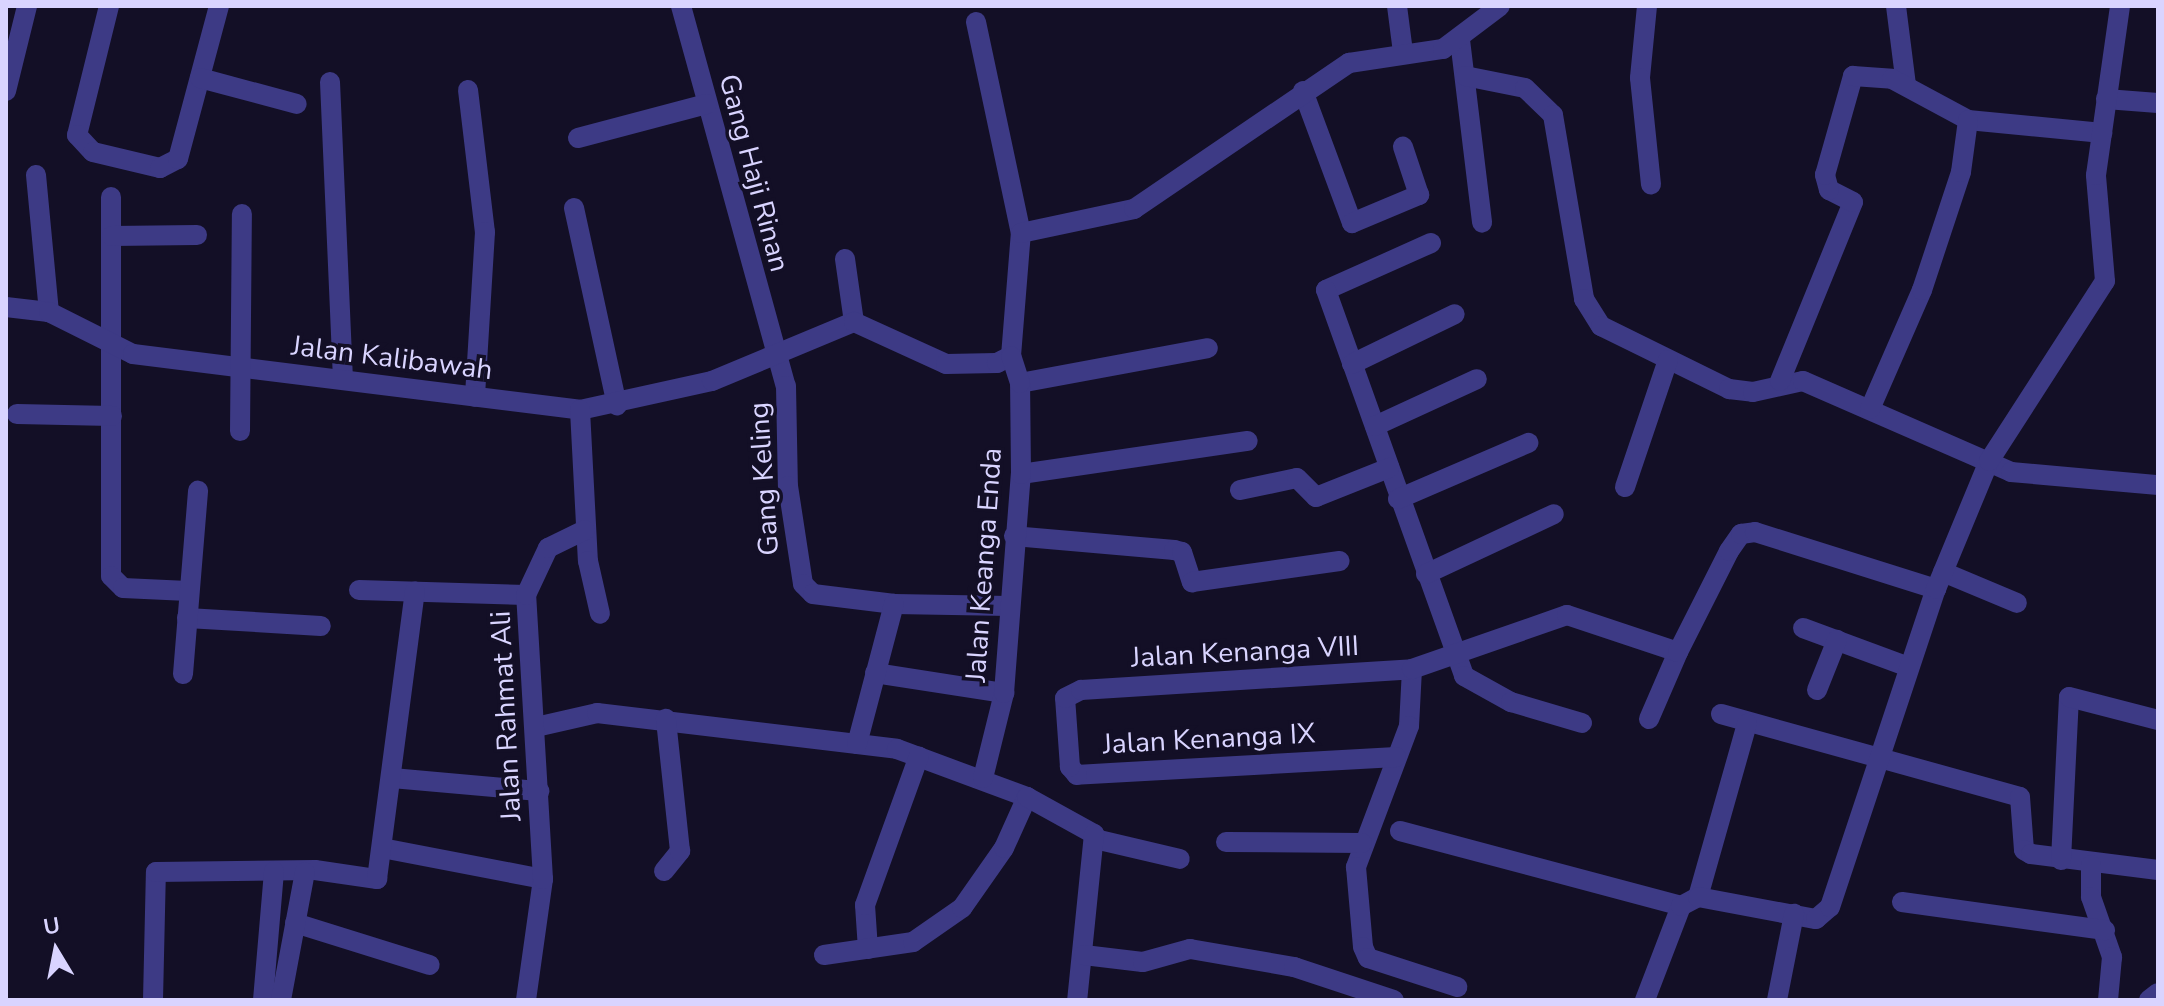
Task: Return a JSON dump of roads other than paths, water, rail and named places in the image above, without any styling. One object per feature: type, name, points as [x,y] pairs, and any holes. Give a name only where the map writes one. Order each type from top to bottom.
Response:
[{"type":"street","points":[[6,91],[27,6]]},
{"type":"street","points":[[109,6],[77,135],[82,146],[171,166],[200,78],[219,6]]},
{"type":"street","name":"Gang Haji Rinan","points":[[681,6],[774,354]]},
{"type":"street","points":[[1397,6],[1403,52]]},
{"type":"street","points":[[1021,233],[1134,209],[1259,118],[1349,63],[1460,40],[1500,6]]},
{"type":"street","points":[[1647,6],[1640,78],[1651,184]]},
{"type":"street","points":[[1896,6],[1906,85]]},
{"type":"street","points":[[1400,831],[1689,902],[1816,919],[1830,907],[1909,667],[1989,461],[2047,361],[2101,294],[2107,269],[2096,206],[2106,99],[2120,6]]},
{"type":"street","points":[[845,259],[854,322],[946,364],[975,367],[1011,356],[1021,233],[976,22]]},
{"type":"street","points":[[1460,40],[1482,223]]},
{"type":"street","points":[[1780,381],[1853,202],[1829,190],[1825,175],[1853,76],[1871,73],[1906,85],[1968,120],[2102,133]]},
{"type":"street","points":[[1465,76],[1525,88],[1553,115],[1587,311],[1601,326],[1729,389],[1753,392],[1780,381],[1803,381],[1989,461],[2054,478],[2158,485]]},
{"type":"street","points":[[200,78],[297,104]]},
{"type":"street","points":[[330,82],[343,379]]},
{"type":"street","points":[[468,90],[485,232],[475,397]]},
{"type":"street","points":[[1303,91],[1352,223],[1419,195],[1403,147]]},
{"type":"street","points":[[2106,99],[2158,103]]},
{"type":"street","points":[[578,138],[707,104]]},
{"type":"street","points":[[1870,409],[1922,290],[1961,172],[1968,120]]},
{"type":"street","points":[[36,175],[49,312]]},
{"type":"street","points":[[111,197],[114,349],[111,576],[123,588],[188,591]]},
{"type":"street","points":[[574,208],[617,405]]},
{"type":"street","points":[[240,431],[245,367],[242,214]]},
{"type":"street","points":[[112,236],[197,235]]},
{"type":"street","points":[[1431,243],[1326,290],[1375,426],[1385,469],[1426,574],[1432,662],[1362,843],[1360,910],[1368,958],[1457,987]]},
{"type":"street","name":"Jalan Kalibawah","points":[[6,307],[49,312],[114,349],[580,410],[617,405],[712,381],[854,322]]},
{"type":"street","points":[[1352,364],[1455,314]]},
{"type":"street","points":[[1020,383],[1208,348]]},
{"type":"street","name":"Gang Keling","points":[[774,354],[786,386],[788,486],[803,584],[813,594],[894,604],[1009,606]]},
{"type":"street","name":"Jalan Keanga Enda","points":[[983,778],[1004,693],[1021,474],[1020,383],[1011,356]]},
{"type":"street","points":[[1625,487],[1668,360]]},
{"type":"street","points":[[1375,426],[1477,379]]},
{"type":"street","points":[[580,410],[585,530],[600,614]]},
{"type":"street","points":[[17,414],[112,416]]},
{"type":"street","points":[[1021,474],[1248,441]]},
{"type":"street","points":[[1398,499],[1528,443]]},
{"type":"street","points":[[1240,490],[1297,478],[1316,497],[1385,469]]},
{"type":"street","points":[[183,674],[198,491]]},
{"type":"street","points":[[1426,574],[1554,514]]},
{"type":"street","name":"Jalan Rahmat Ali","points":[[526,1000],[543,879],[526,595],[548,548],[585,530]]},
{"type":"street","points":[[1649,719],[1678,652],[1741,534],[1771,534],[2017,603]]},
{"type":"street","points":[[1014,536],[1182,552],[1192,582],[1340,561]]},
{"type":"street","points":[[359,590],[526,595]]},
{"type":"street","points":[[153,1000],[156,872],[305,872],[374,881],[392,778],[415,591]]},
{"type":"street","points":[[857,744],[894,604]]},
{"type":"street","name":"Jalan Kenanga VIII","points":[[1081,690],[1432,662],[1543,618],[1567,615],[1678,652]]},
{"type":"street","points":[[187,618],[321,626]]},
{"type":"street","points":[[1803,628],[1909,667]]},
{"type":"street","points":[[1817,690],[1837,640]]},
{"type":"street","points":[[1432,662],[1478,687],[1582,723]]},
{"type":"street","points":[[875,673],[1004,693]]},
{"type":"street","name":"Jalan Kenanga IX","points":[[1081,690],[1065,698],[1070,767],[1077,775],[1396,757]]},
{"type":"street","points":[[2061,860],[2069,697],[2158,720]]},
{"type":"street","points":[[536,727],[597,713],[857,744],[919,756],[983,778],[1088,826],[1095,839],[1077,1000]]},
{"type":"street","points":[[1721,714],[1876,760],[2020,797],[2024,850],[2091,865],[2158,870]]},
{"type":"street","points":[[664,871],[680,851],[666,719]]},
{"type":"street","points":[[1645,1000],[1689,902],[1747,724]]},
{"type":"street","points":[[868,949],[865,905],[919,756]]},
{"type":"street","points":[[392,778],[539,791]]},
{"type":"street","points":[[824,955],[913,942],[962,908],[1004,848],[1027,797]]},
{"type":"street","points":[[1095,839],[1180,859]]},
{"type":"street","points":[[1226,842],[1362,843]]},
{"type":"street","points":[[382,848],[543,879]]},
{"type":"street","points":[[2091,865],[2091,897],[2105,930],[2108,1000]]},
{"type":"street","points":[[263,1000],[274,871]]},
{"type":"street","points":[[281,1000],[305,872]]},
{"type":"street","points":[[1902,902],[2105,930]]},
{"type":"street","points":[[1777,1000],[1794,914]]},
{"type":"street","points":[[295,923],[430,965]]},
{"type":"street","points":[[1084,955],[1154,962],[1190,949],[1294,967],[1394,1000]]},
{"type":"street","points":[[2149,1000],[2158,993]]}]
